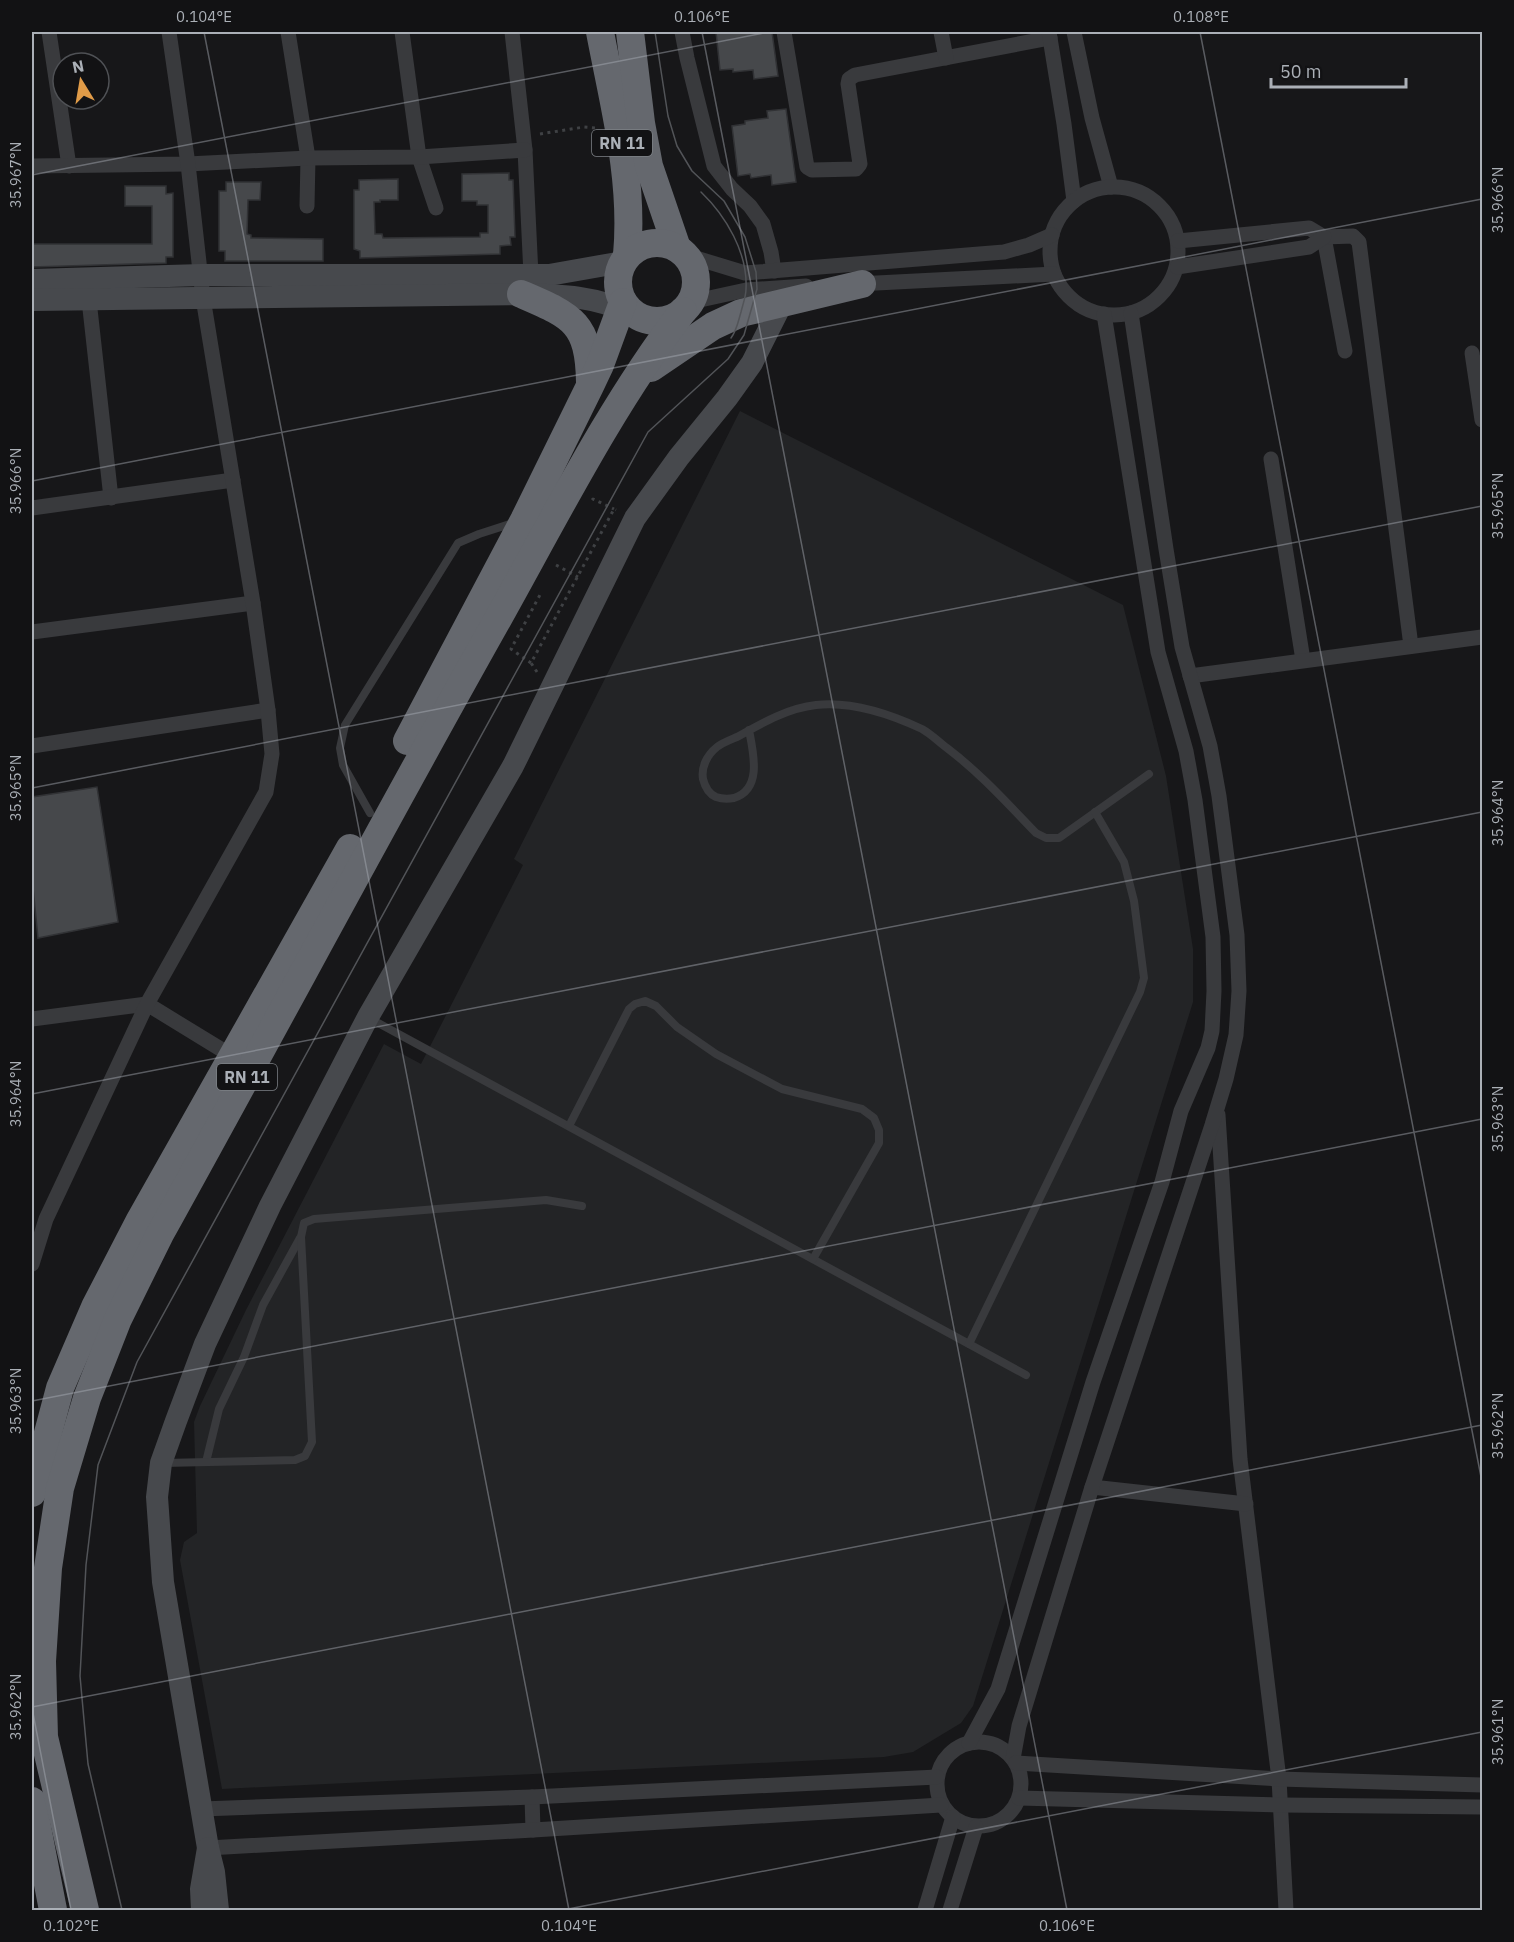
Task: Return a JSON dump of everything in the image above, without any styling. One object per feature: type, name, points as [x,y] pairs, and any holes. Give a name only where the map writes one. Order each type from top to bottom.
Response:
[{"type":"highway","name":"RN 11","points":[[600,32],[627,173],[629,229],[625,259]]},
{"type":"highway","name":"RN 11","points":[[630,32],[641,123],[649,166],[682,251]]},
{"type":"highway","points":[[667,243],[682,251],[692,263],[696,283],[687,306],[664,320],[654,321],[643,319],[626,308],[617,283],[618,273],[625,259],[636,248],[646,244],[667,243]]},
{"type":"highway","points":[[526,284],[576,324],[583,335],[587,346],[590,386]]},
{"type":"highway","points":[[635,380],[685,343],[741,313],[783,301],[862,284]]},
{"type":"highway","name":"RN 11","points":[[86,1911],[44,1737],[42,1661],[48,1568],[60,1488],[87,1398],[118,1319],[160,1234],[434,733],[596,445],[651,353],[687,306]]},
{"type":"highway","name":"RN 11","points":[[32,1493],[60,1388],[95,1306],[139,1222],[370,813],[524,520],[626,308]]},
{"type":"highway","points":[[32,1801],[54,1911]]},
{"type":"street","points":[[49,32],[69,166]]},
{"type":"street","points":[[32,1264],[39,1217],[147,1004],[266,792],[272,754],[253,603],[203,298],[188,164],[169,32]]},
{"type":"street","points":[[288,32],[308,158],[307,206]]},
{"type":"street","points":[[402,32],[419,157],[436,208]]},
{"type":"street","points":[[512,32],[525,150],[526,284]]},
{"type":"street","points":[[682,32],[714,166],[732,189],[750,206],[762,224],[774,271]]},
{"type":"street","points":[[784,32],[807,167],[812,170],[856,169],[860,164],[848,84],[849,79],[855,75],[1050,35],[1074,201]]},
{"type":"street","points":[[941,32],[946,58]]},
{"type":"street","points":[[1074,32],[1092,118],[1111,187]]},
{"type":"street","points":[[32,166],[419,157],[525,150]]},
{"type":"street","points":[[1111,187],[1124,188],[1149,197],[1168,216],[1178,241],[1177,267],[1164,291],[1155,301],[1131,313],[1104,314],[1079,305],[1060,286],[1054,274],[1050,255],[1052,235],[1064,211],[1074,201],[1091,191],[1111,187]]},
{"type":"street","points":[[1178,241],[1310,228],[1324,237],[1344,351]]},
{"type":"street","points":[[682,251],[726,269],[745,273],[1004,252],[1052,235]]},
{"type":"street","points":[[1177,267],[1309,247],[1324,237],[1353,236],[1359,242],[1411,646]]},
{"type":"street","points":[[32,300],[203,298],[526,284],[625,259]]},
{"type":"street","points":[[32,280],[202,274],[526,284],[626,308]]},
{"type":"street","points":[[687,306],[746,290],[1054,274]]},
{"type":"street","points":[[89,300],[111,498]]},
{"type":"street","points":[[218,1911],[214,1872],[163,1582],[157,1497],[161,1463],[205,1344],[270,1206],[368,1017],[513,766],[635,518],[752,363],[783,301]]},
{"type":"street","points":[[1014,1761],[1019,1726],[1092,1487],[1226,1079],[1236,1035],[1239,992],[1237,935],[1219,796],[1209,746],[1182,647],[1131,313]]},
{"type":"street","points":[[969,1743],[998,1689],[1093,1382],[1162,1182],[1181,1111],[1208,1048],[1212,1031],[1213,937],[1202,850],[1186,751],[1158,652],[1104,314]]},
{"type":"street","points":[[1472,353],[1482,420]]},
{"type":"street","points":[[1271,459],[1303,660]]},
{"type":"street","points":[[32,508],[232,480]]},
{"type":"street","points":[[32,632],[253,603]]},
{"type":"street","points":[[1190,676],[1482,637]]},
{"type":"street","points":[[32,746],[268,710]]},
{"type":"street","points":[[32,1019],[147,1004],[232,1056]]},
{"type":"street","points":[[1199,1069],[1226,1079]]},
{"type":"street","points":[[1217,1106],[1239,1447],[1279,1779],[1286,1911]]},
{"type":"street","points":[[1092,1487],[1246,1504]]},
{"type":"street","points":[[969,1743],[991,1743],[1003,1749],[1014,1761],[1020,1771],[1022,1785],[1013,1810],[1002,1820],[976,1827],[962,1823],[947,1814],[941,1805],[937,1791],[937,1777],[942,1763],[950,1752],[969,1743]]},
{"type":"street","points":[[1014,1761],[1279,1779],[1482,1785]]},
{"type":"street","points":[[202,1809],[532,1797],[937,1777]]},
{"type":"street","points":[[532,1797],[533,1830]]},
{"type":"street","points":[[1019,1798],[1281,1805],[1482,1807]]},
{"type":"street","points":[[208,1848],[941,1805]]},
{"type":"street","points":[[925,1911],[953,1818]]},
{"type":"street","points":[[950,1911],[976,1827]]},
{"type":"street","points":[[202,1911],[201,1889],[208,1848]]},
{"type":"lane","points":[[370,813],[343,765],[340,748],[345,725],[458,543],[524,520]]},
{"type":"lane","points":[[749,730],[754,761],[752,780],[741,795],[728,799],[716,797],[707,790],[702,770],[705,761],[717,748],[749,730],[792,709],[819,705],[850,706],[890,716],[924,730],[972,767],[1036,833],[1046,838],[1059,838],[1149,774]]},
{"type":"lane","points":[[969,1344],[1135,1003],[1144,978],[1134,901],[1124,862],[1095,812]]},
{"type":"lane","points":[[569,1126],[628,1009],[645,1001],[656,1006],[678,1027],[716,1054],[782,1089],[862,1110],[874,1118],[879,1130],[879,1143],[813,1259]]},
{"type":"lane","points":[[368,1017],[1026,1375]]},
{"type":"lane","points":[[161,1463],[295,1460],[305,1456],[312,1442],[301,1237],[304,1223],[314,1219],[546,1200],[582,1206]]},
{"type":"lane","points":[[206,1462],[219,1409],[244,1357],[263,1305],[301,1237]]},
{"type":"path","points":[[547,133],[584,127]]},
{"type":"path","points":[[588,508],[593,499],[614,508]]},
{"type":"path","points":[[531,663],[578,577],[556,565],[561,555]]},
{"type":"path","points":[[545,586],[511,649],[531,663],[550,690]]},
{"type":"shaded area","points":[[740,411],[1123,605],[1166,776],[1193,949],[1193,1002],[973,1706],[961,1723],[913,1752],[884,1757],[222,1789],[180,1560],[184,1542],[197,1533],[194,1422],[200,1406],[246,1310],[384,1044],[421,1064],[523,865],[514,859]]},
{"type":"building","points":[[716,32],[772,32],[778,76],[754,79],[753,70],[733,72],[733,69],[720,70]]},
{"type":"building","points":[[786,109],[796,182],[772,185],[771,175],[751,178],[750,174],[738,176],[732,126],[745,124],[745,121],[768,118],[767,111]]},
{"type":"building","points":[[509,173],[509,180],[513,180],[515,237],[510,237],[511,245],[500,246],[500,254],[360,258],[360,251],[354,249],[354,190],[359,190],[359,180],[398,179],[398,200],[374,202],[375,234],[382,234],[383,238],[480,237],[480,233],[488,233],[488,205],[477,205],[477,201],[462,201],[462,174]]},
{"type":"building","points":[[226,182],[261,182],[260,200],[248,200],[247,234],[251,235],[251,238],[323,239],[323,261],[225,261],[225,251],[219,251],[219,191],[226,191]]},
{"type":"building","points":[[125,186],[166,186],[166,194],[173,193],[173,257],[166,257],[166,263],[32,267],[32,244],[152,244],[152,206],[125,206]]},
{"type":"building","points":[[97,787],[118,922],[38,938],[32,878],[32,797]]},
{"type":"tram line","points":[[122,1910],[88,1764],[80,1676],[86,1565],[98,1465],[137,1362],[648,432],[728,359],[744,335],[757,289],[756,272],[745,237],[724,201],[692,171],[677,146],[668,116],[655,32]]},
{"type":"tram line","points":[[701,192],[719,212],[734,236],[746,275],[746,294],[735,332],[731,338]]}]
